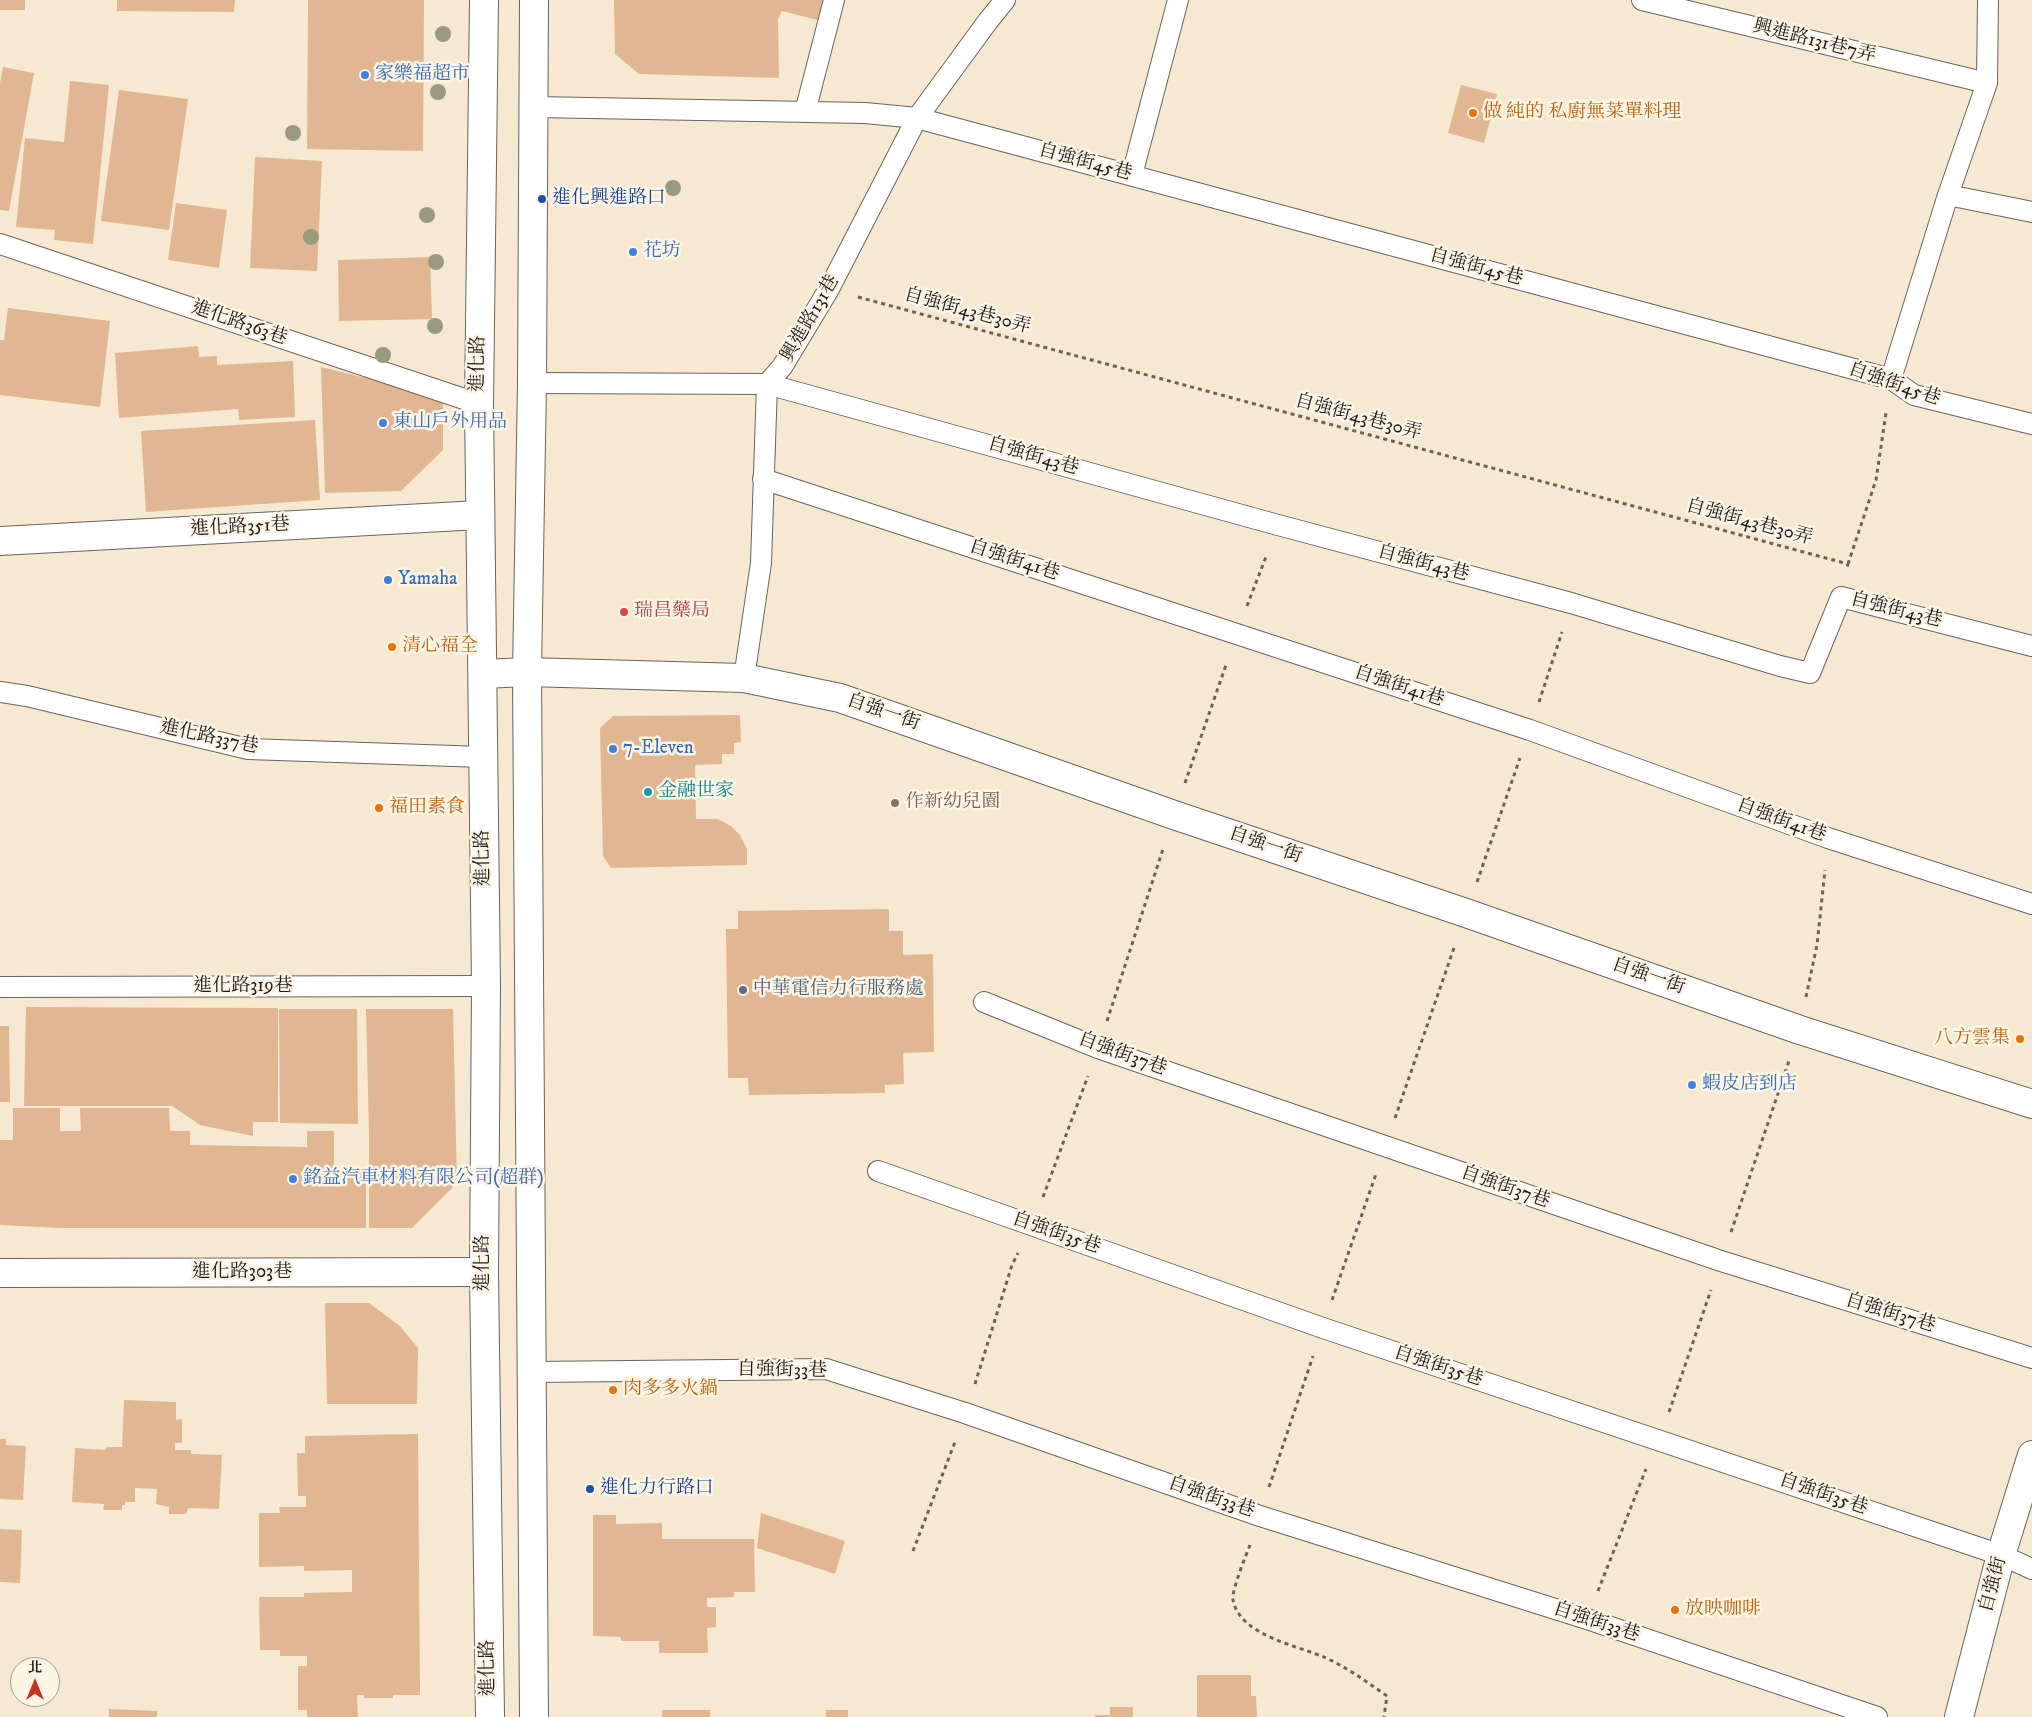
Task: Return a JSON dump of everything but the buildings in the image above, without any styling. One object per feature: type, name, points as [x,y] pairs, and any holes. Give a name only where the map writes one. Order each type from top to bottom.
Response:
[{"type":"main road","name":"進化路","points":[[484,0],[478,404],[486,986],[484,1272],[490,1717]]},
{"type":"main road","points":[[534,0],[532,383],[527,672],[534,1717]]},
{"type":"main road","name":"進化路351巷","points":[[0,542],[480,515]]},
{"type":"main road","name":"自強一街","points":[[483,674],[527,672],[744,678],[840,698],[1174,816],[1466,913],[1800,1030],[2032,1104]]},
{"type":"main road","name":"進化路303巷","points":[[0,1273],[484,1272]]},
{"type":"main road","name":"自強街","points":[[1959,1717],[2002,1555],[2032,1455]]},
{"type":"lane","points":[[805,112],[834,0]]},
{"type":"lane","name":"興進路131巷","points":[[767,384],[782,367],[829,289],[917,118],[1005,0]]},
{"type":"lane","points":[[1132,176],[1178,0]]},
{"type":"lane","name":"興進路131巷7弄","points":[[1642,0],[1987,83]]},
{"type":"lane","points":[[1891,379],[1948,195],[1987,83],[1988,0]]},
{"type":"lane","name":"自強街45巷","points":[[534,107],[865,113],[917,118],[1891,379],[1914,395],[2032,424]]},
{"type":"lane","points":[[1948,195],[2032,212]]},
{"type":"lane","name":"進化路363巷","points":[[0,244],[478,404]]},
{"type":"lane","name":"自強街43巷","points":[[532,383],[767,384],[1278,525],[1571,603],[1780,666],[1810,673],[1841,598],[2032,646]]},
{"type":"lane","points":[[744,678],[761,563],[767,384]]},
{"type":"lane","name":"自強街41巷","points":[[763,478],[1530,730],[1828,838],[2032,904]]},
{"type":"lane","name":"進化路337巷","points":[[0,692],[27,696],[248,749],[483,757]]},
{"type":"lane","name":"進化路319巷","points":[[0,987],[486,986]]},
{"type":"lane","name":"自強街37巷","points":[[984,1002],[1098,1048],[1721,1261],[2032,1358]]},
{"type":"lane","name":"自強街35巷","points":[[878,1171],[1323,1328],[2002,1555],[2032,1569]]},
{"type":"lane","name":"自強街33巷","points":[[531,1372],[826,1369],[965,1413],[1260,1516],[1587,1619],[1877,1717]]},
{"type":"path","name":"自強街43巷30弄","points":[[829,289],[1848,564]]},
{"type":"path","points":[[1841,598],[1848,564],[1876,480],[1891,379]]},
{"type":"path","points":[[1384,1717],[1387,1696],[1351,1670],[1326,1658],[1265,1635],[1237,1614],[1232,1597],[1530,730],[1571,603]]},
{"type":"place","name":"家樂福超市","points":[[365,75]]},
{"type":"place","name":"做 純的 私廚無菜單料理","points":[[1473,113]]},
{"type":"place","name":"進化興進路口","points":[[542,199]]},
{"type":"place","name":"花坊","points":[[633,252]]},
{"type":"place","name":"東山戶外用品","points":[[383,423]]},
{"type":"place","name":"Yamaha","points":[[388,580]]},
{"type":"place","name":"瑞昌藥局","points":[[624,612]]},
{"type":"place","name":"清心福全","points":[[392,647]]},
{"type":"place","name":"7-Eleven","points":[[613,749]]},
{"type":"place","name":"金融世家","points":[[648,792]]},
{"type":"place","name":"作新幼兒園","points":[[895,803]]},
{"type":"place","name":"福田素食","points":[[379,808]]},
{"type":"place","name":"中華電信力行服務處","points":[[743,990]]},
{"type":"place","name":"八方雲集","points":[[2020,1039]]},
{"type":"place","name":"蝦皮店到店","points":[[1692,1085]]},
{"type":"place","name":"銘益汽車材料有限公司(超群)","points":[[293,1179]]},
{"type":"place","name":"肉多多火鍋","points":[[613,1390]]},
{"type":"place","name":"進化力行路口","points":[[590,1489]]},
{"type":"place","name":"放映咖啡","points":[[1675,1610]]}]
